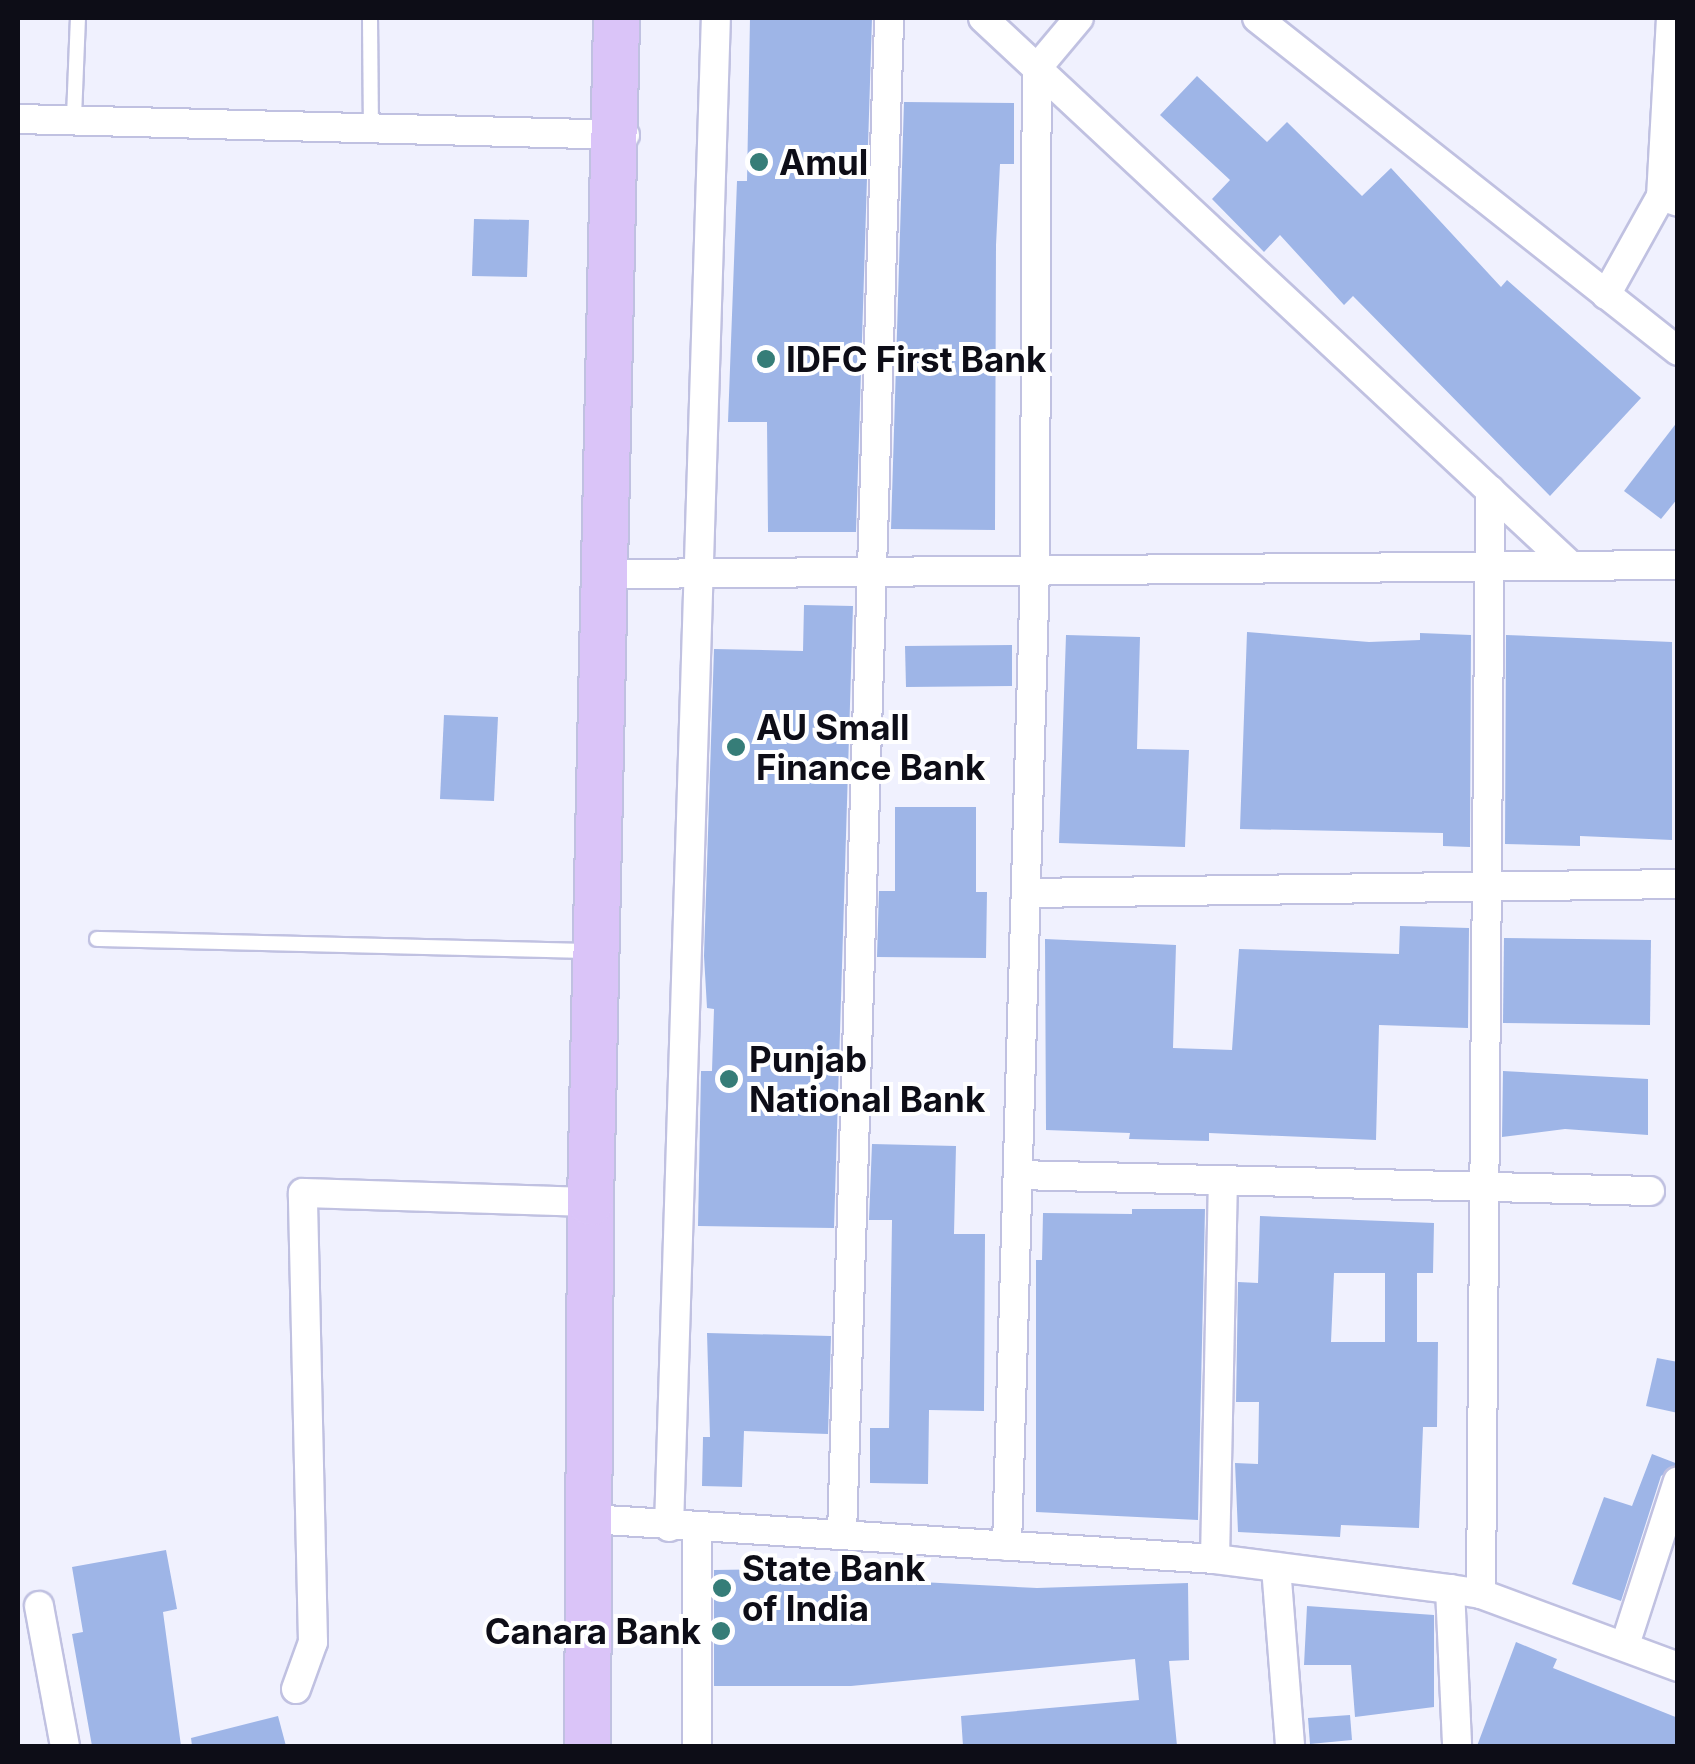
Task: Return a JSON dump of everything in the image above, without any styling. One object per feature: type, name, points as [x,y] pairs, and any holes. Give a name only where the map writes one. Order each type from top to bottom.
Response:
[{"type":"main road","points":[[587,1746],[598,1520],[622,574],[624,135],[616,18]]},
{"type":"main road","points":[[607,1746],[590,1202],[624,135],[634,18]]},
{"type":"street","points":[[697,1746],[683,1527],[699,574],[716,18]]},
{"type":"street","points":[[842,1534],[890,18]]},
{"type":"street","points":[[982,18],[1570,565]]},
{"type":"street","points":[[1008,1546],[1035,566],[1037,68],[1079,18]]},
{"type":"street","points":[[1257,18],[1678,351]]},
{"type":"street","points":[[1606,294],[1669,199],[1671,18]]},
{"type":"street","points":[[18,119],[74,117],[624,135]]},
{"type":"street","points":[[1482,1594],[1490,490]]},
{"type":"street","points":[[622,574],[874,567],[1678,565]]},
{"type":"street","points":[[1026,893],[1678,884]]},
{"type":"street","points":[[1018,1175],[1650,1191]]},
{"type":"street","points":[[1214,1559],[1224,1180]]},
{"type":"street","points":[[296,1689],[313,1642],[304,1193],[590,1202]]},
{"type":"street","points":[[1625,1645],[1678,1482]]},
{"type":"street","points":[[598,1520],[1214,1559],[1450,1588],[1482,1594],[1678,1667]]},
{"type":"street","points":[[1276,1566],[1290,1746]]},
{"type":"street","points":[[1450,1588],[1456,1746]]},
{"type":"street","points":[[38,1606],[65,1746]]},
{"type":"lane","points":[[74,117],[78,18]]},
{"type":"lane","points":[[370,18],[371,129]]},
{"type":"lane","points":[[97,940],[596,952]]},
{"type":"building","points":[[750,18],[872,18],[856,532],[768,532],[767,422],[728,422],[737,181],[747,181]]},
{"type":"building","points":[[1197,76],[1267,142],[1287,122],[1362,196],[1391,168],[1501,287],[1507,280],[1641,398],[1550,496],[1353,296],[1344,305],[1280,235],[1264,252],[1212,199],[1230,180],[1160,115]]},
{"type":"building","points":[[904,102],[1014,103],[1014,164],[1000,164],[996,245],[995,530],[891,529]]},
{"type":"building","points":[[474,219],[529,220],[527,277],[472,276]]},
{"type":"building","points":[[1678,421],[1678,498],[1661,519],[1624,491]]},
{"type":"building","points":[[804,605],[853,606],[834,1228],[698,1226],[701,1071],[712,1071],[714,1009],[707,1008],[704,956],[714,649],[803,651]]},
{"type":"building","points":[[1247,632],[1369,642],[1420,640],[1420,633],[1471,635],[1470,847],[1443,846],[1443,833],[1240,829]]},
{"type":"building","points":[[1066,635],[1140,637],[1137,749],[1189,750],[1185,847],[1059,843]]},
{"type":"building","points":[[1506,635],[1672,642],[1672,840],[1580,836],[1580,846],[1505,844]]},
{"type":"building","points":[[1012,645],[1012,686],[906,687],[905,646]]},
{"type":"building","points":[[444,715],[498,717],[494,801],[440,799]]},
{"type":"building","points":[[895,807],[976,807],[976,892],[987,892],[986,958],[877,957],[879,891],[895,891]]},
{"type":"building","points":[[1400,926],[1469,928],[1468,1028],[1379,1025],[1376,1140],[1209,1133],[1209,1141],[1129,1139],[1130,1133],[1046,1130],[1045,939],[1176,945],[1173,1048],[1232,1050],[1239,949],[1399,954]]},
{"type":"building","points":[[1504,938],[1651,940],[1650,1025],[1503,1023]]},
{"type":"building","points":[[1503,1071],[1648,1079],[1648,1135],[1565,1129],[1502,1137]]},
{"type":"building","points":[[872,1144],[956,1146],[954,1234],[985,1234],[984,1411],[929,1410],[928,1484],[870,1483],[870,1428],[889,1428],[892,1220],[869,1220]]},
{"type":"building","points":[[1132,1209],[1205,1209],[1198,1520],[1036,1512],[1036,1260],[1042,1260],[1043,1213],[1132,1214]]},
{"type":"building","points":[[1260,1216],[1434,1223],[1433,1273],[1417,1273],[1417,1342],[1438,1342],[1437,1427],[1423,1427],[1419,1528],[1341,1525],[1340,1537],[1238,1532],[1235,1463],[1258,1464],[1259,1402],[1236,1402],[1238,1282],[1258,1283]],"holes":[[[1334,1273],[1385,1273],[1385,1342],[1331,1342]]]},
{"type":"building","points":[[707,1333],[831,1336],[828,1434],[744,1431],[742,1487],[702,1486],[703,1437],[710,1437]]},
{"type":"building","points":[[1657,1358],[1678,1362],[1678,1413],[1646,1406]]},
{"type":"building","points":[[1652,1454],[1678,1464],[1661,1476],[1621,1601],[1572,1584],[1604,1497],[1632,1506]]},
{"type":"building","points":[[166,1550],[177,1609],[163,1612],[181,1746],[92,1746],[72,1634],[83,1632],[72,1567]]},
{"type":"building","points":[[714,1570],[843,1572],[843,1578],[1037,1588],[1188,1583],[1189,1660],[1169,1661],[1177,1746],[963,1746],[961,1716],[1139,1700],[1135,1659],[851,1686],[714,1686]]},
{"type":"building","points":[[1307,1606],[1434,1615],[1434,1707],[1355,1717],[1351,1665],[1304,1665]]},
{"type":"building","points":[[1516,1642],[1557,1659],[1553,1668],[1678,1718],[1678,1746],[1477,1746]]},
{"type":"building","points":[[1350,1715],[1352,1740],[1310,1744],[1308,1718]]},
{"type":"building","points":[[278,1716],[286,1746],[192,1746],[191,1738]]},
{"type":"place","name":"Amul","points":[[759,162]]},
{"type":"place","name":"IDFC First Bank","points":[[766,359]]},
{"type":"place","name":"AU Small Finance Bank","points":[[736,747]]},
{"type":"place","name":"Punjab National Bank","points":[[729,1079]]},
{"type":"place","name":"State Bank of India","points":[[722,1588]]},
{"type":"place","name":"Canara Bank","points":[[721,1631]]}]
